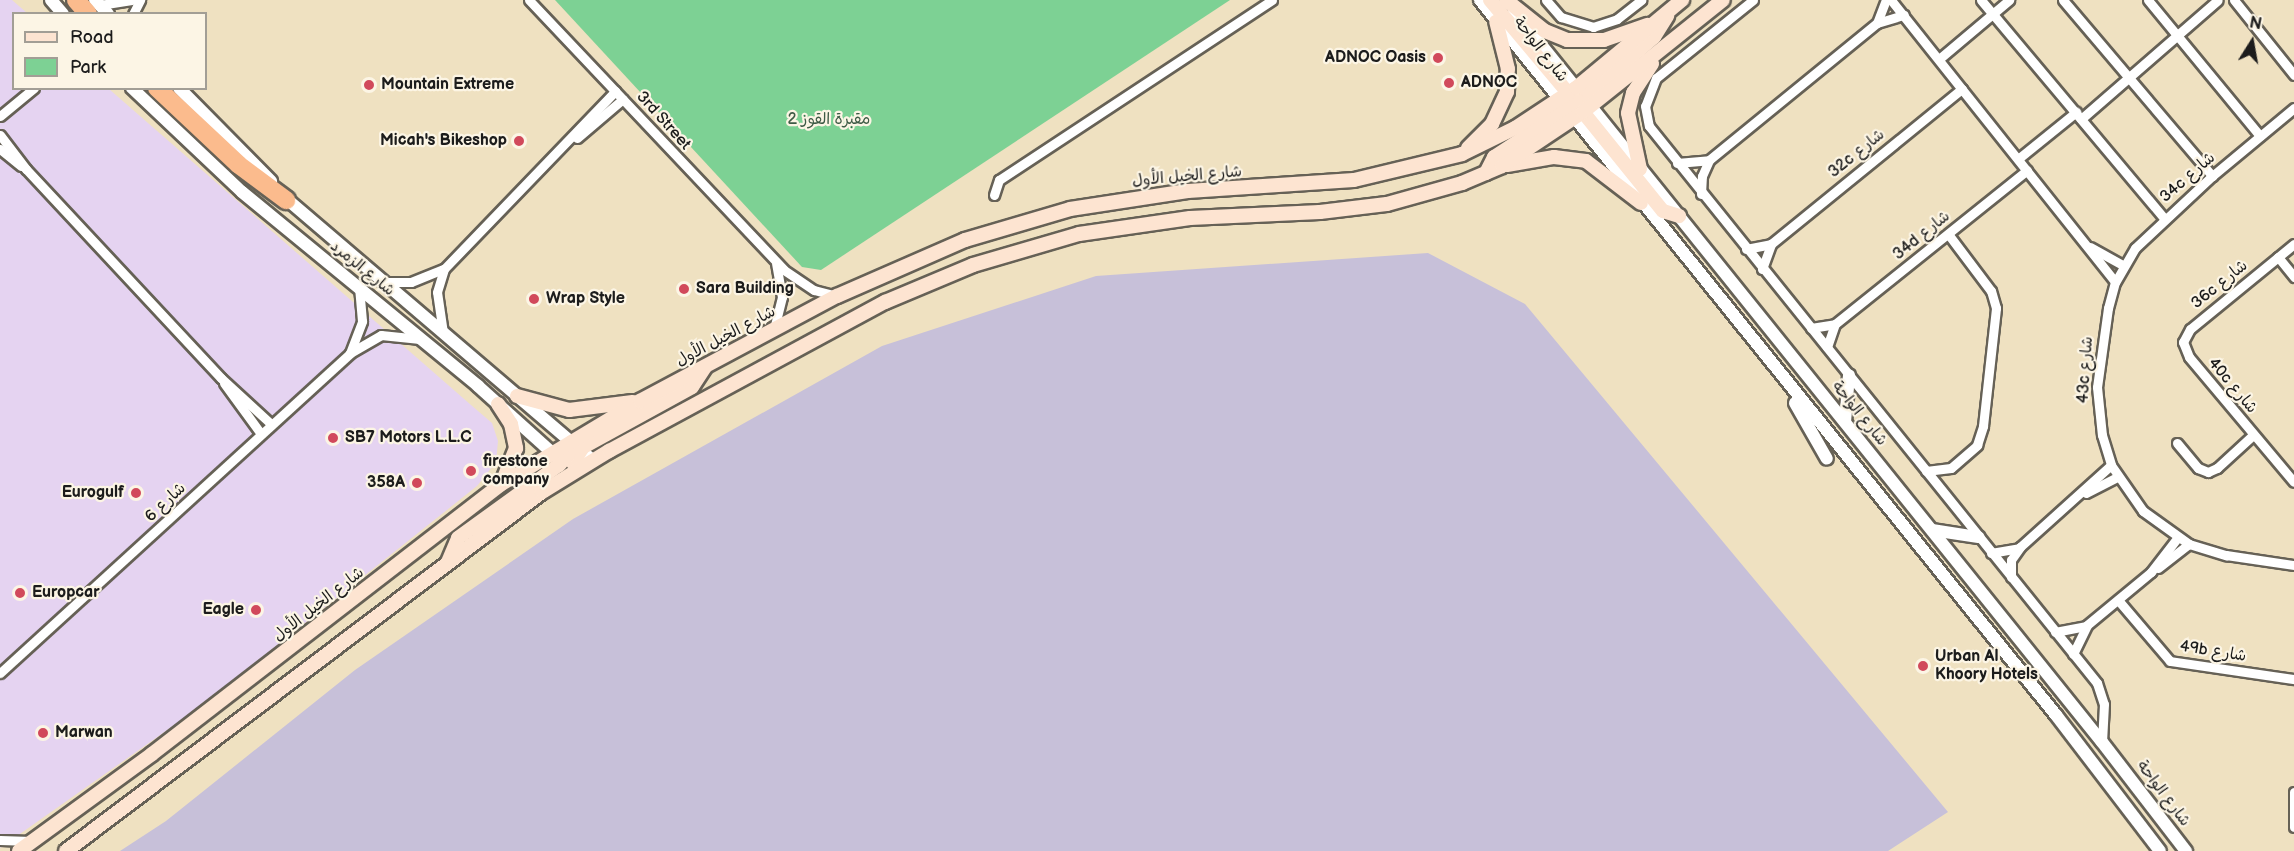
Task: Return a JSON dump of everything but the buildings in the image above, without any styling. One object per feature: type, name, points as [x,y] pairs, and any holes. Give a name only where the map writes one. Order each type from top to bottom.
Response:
[{"type":"highway","points":[[76,0],[97,8]]},
{"type":"highway","points":[[159,90],[239,165],[286,200]]},
{"type":"main road","points":[[1490,0],[1663,211],[1679,216]]},
{"type":"main road","points":[[1506,0],[1545,31],[1579,42],[1604,40],[1657,21]]},
{"type":"main road","name":"شارع الخيل الأول","points":[[66,851],[448,562],[574,472],[885,302],[1008,253],[1079,234],[1152,222],[1387,204],[1486,173],[1502,166],[1575,104],[1657,21],[1682,0]]},
{"type":"main road","name":"شارع الخيل الأول","points":[[19,851],[152,754],[500,485],[558,458],[640,401],[837,296],[965,240],[1070,209],[1188,191],[1354,180],[1462,153],[1575,104],[1658,55],[1723,0]]},
{"type":"main road","points":[[1486,173],[1494,158],[1575,104],[1654,37],[1669,11]]},
{"type":"main road","points":[[1462,153],[1492,124],[1507,92],[1508,69],[1496,21]]},
{"type":"main road","points":[[1640,169],[1628,124],[1630,103],[1658,55]]},
{"type":"main road","points":[[1502,166],[1574,157],[1597,166],[1641,203]]},
{"type":"main road","points":[[574,472],[575,446],[692,387],[701,378],[705,367]]},
{"type":"main road","points":[[517,396],[569,410],[640,401]]},
{"type":"main road","points":[[498,404],[511,424],[516,448],[514,462],[500,485]]},
{"type":"main road","points":[[448,562],[458,538],[558,458]]},
{"type":"street","points":[[51,0],[61,12]]},
{"type":"street","points":[[97,8],[132,0]]},
{"type":"street","name":"3rd Street","points":[[529,0],[776,261],[803,284],[837,296]]},
{"type":"street","points":[[994,195],[999,180],[1272,0]]},
{"type":"street","name":"شارع الواحة","points":[[1480,0],[1496,21],[1640,169],[1679,216],[2102,742],[2186,851]]},
{"type":"street","name":"شارع الواحة","points":[[1506,0],[1641,203],[2056,715],[2160,851]]},
{"type":"street","points":[[1546,0],[1561,17],[1593,27],[1617,19],[1641,0]]},
{"type":"street","points":[[1754,0],[1663,71],[1650,87],[1645,106],[1649,126],[1701,194],[1827,347],[2101,690],[2102,742]]},
{"type":"street","points":[[1877,24],[1886,0]]},
{"type":"street","points":[[1891,0],[2115,282]]},
{"type":"street","points":[[1982,0],[2164,218]]},
{"type":"street","points":[[1939,59],[2009,0]]},
{"type":"street","points":[[2063,0],[2212,176]]},
{"type":"street","points":[[2148,0],[2260,136]]},
{"type":"street","points":[[2018,159],[2129,78],[2218,0]]},
{"type":"street","points":[[2234,0],[2294,75]]},
{"type":"street","points":[[1677,163],[1693,164],[1709,160],[1877,24],[1904,15]]},
{"type":"street","name":"32c شارع","points":[[1746,249],[1771,244],[1962,88]]},
{"type":"street","points":[[0,116],[32,90]]},
{"type":"street","name":"شارع الزمرد","points":[[134,90],[221,173],[423,340],[574,472]]},
{"type":"street","name":"شارع الزمرد","points":[[181,90],[286,200],[593,461]]},
{"type":"street","points":[[381,282],[411,282],[444,269],[615,91]]},
{"type":"street","points":[[563,147],[623,99]]},
{"type":"street","name":"34c شارع","points":[[2115,282],[2123,265],[2164,218],[2294,108]]},
{"type":"street","points":[[0,135],[26,169],[221,378],[271,424]]},
{"type":"street","points":[[0,149],[26,169]]},
{"type":"street","points":[[1701,194],[1702,176],[1709,160]]},
{"type":"street","name":"34d شارع","points":[[1811,328],[1835,324],[2027,170]]},
{"type":"street","points":[[1926,471],[1951,468],[1971,454],[1982,436],[1996,308],[1991,291],[1948,234]]},
{"type":"street","points":[[1762,269],[1771,244]]},
{"type":"street","name":"36c شارع","points":[[2189,357],[2183,342],[2190,329],[2294,244]]},
{"type":"street","points":[[2088,246],[2123,265]]},
{"type":"street","points":[[2278,257],[2294,277]]},
{"type":"street","points":[[773,332],[782,297],[776,261]]},
{"type":"street","points":[[443,333],[437,298],[444,269]]},
{"type":"street","name":"43c شارع","points":[[2115,282],[2097,387],[2102,435],[2117,477],[2143,512],[2189,544],[2226,555],[2294,565]]},
{"type":"street","name":"شارع 6","points":[[350,353],[362,321],[359,288]]},
{"type":"street","points":[[1827,347],[1835,324]]},
{"type":"street","name":"شارع 6","points":[[0,673],[350,353],[381,335],[423,340]]},
{"type":"street","name":"40c شارع","points":[[2189,357],[2294,482]]},
{"type":"street","points":[[1776,371],[1827,459]]},
{"type":"street","points":[[1845,422],[1849,375]]},
{"type":"street","points":[[221,378],[261,434]]},
{"type":"street","name":"40c شارع","points":[[2177,443],[2198,468],[2208,472],[2217,468],[2253,435]]},
{"type":"street","points":[[2011,577],[2012,560],[2020,547],[2111,465]]},
{"type":"street","points":[[1947,497],[1945,482],[1951,468]]},
{"type":"street","points":[[2078,496],[2117,477]]},
{"type":"street","points":[[1932,530],[1978,537]]},
{"type":"street","points":[[2151,572],[2178,537]]},
{"type":"street","points":[[2055,632],[2075,631],[2087,625],[2189,544]]},
{"type":"street","points":[[1991,553],[2020,547]]},
{"type":"street","name":"49b شارع","points":[[2118,600],[2170,661],[2294,679]]},
{"type":"street","points":[[2073,654],[2087,625]]},
{"type":"street","points":[[2294,792],[2294,827]]},
{"type":"street","points":[[0,840],[31,841]]},
{"type":"shaded area","points":[[0,0],[12,0],[26,12],[12,12],[12,90],[110,90],[492,423],[498,441],[496,462],[477,486],[197,709],[0,848]]},
{"type":"shaded area","points":[[1428,253],[1525,304],[1948,812],[1888,851],[120,851],[166,821],[355,670],[573,519],[882,346],[1096,276]]},
{"type":"green space","name":"مقبرة القوز 2","points":[[555,0],[1230,0],[821,270],[802,267]]},
{"type":"place","name":"ADNOC Oasis","points":[[1438,58]]},
{"type":"place","name":"ADNOC","points":[[1449,83]]},
{"type":"place","name":"Mountain Extreme","points":[[369,85]]},
{"type":"place","name":"Micah's Bikeshop","points":[[519,141]]},
{"type":"place","name":"Sara Building","points":[[684,289]]},
{"type":"place","name":"Wrap Style","points":[[534,299]]},
{"type":"place","name":"SB7 Motors L.L.C","points":[[333,438]]},
{"type":"place","name":"firestone company","points":[[471,471]]},
{"type":"place","name":"358A","points":[[417,483]]},
{"type":"place","name":"Eurogulf","points":[[136,493]]},
{"type":"place","name":"Europcar","points":[[20,593]]},
{"type":"place","name":"Eagle","points":[[256,610]]},
{"type":"place","name":"Urban Al Khoory Hotels","points":[[1923,666]]},
{"type":"place","name":"Marwan","points":[[43,733]]}]
